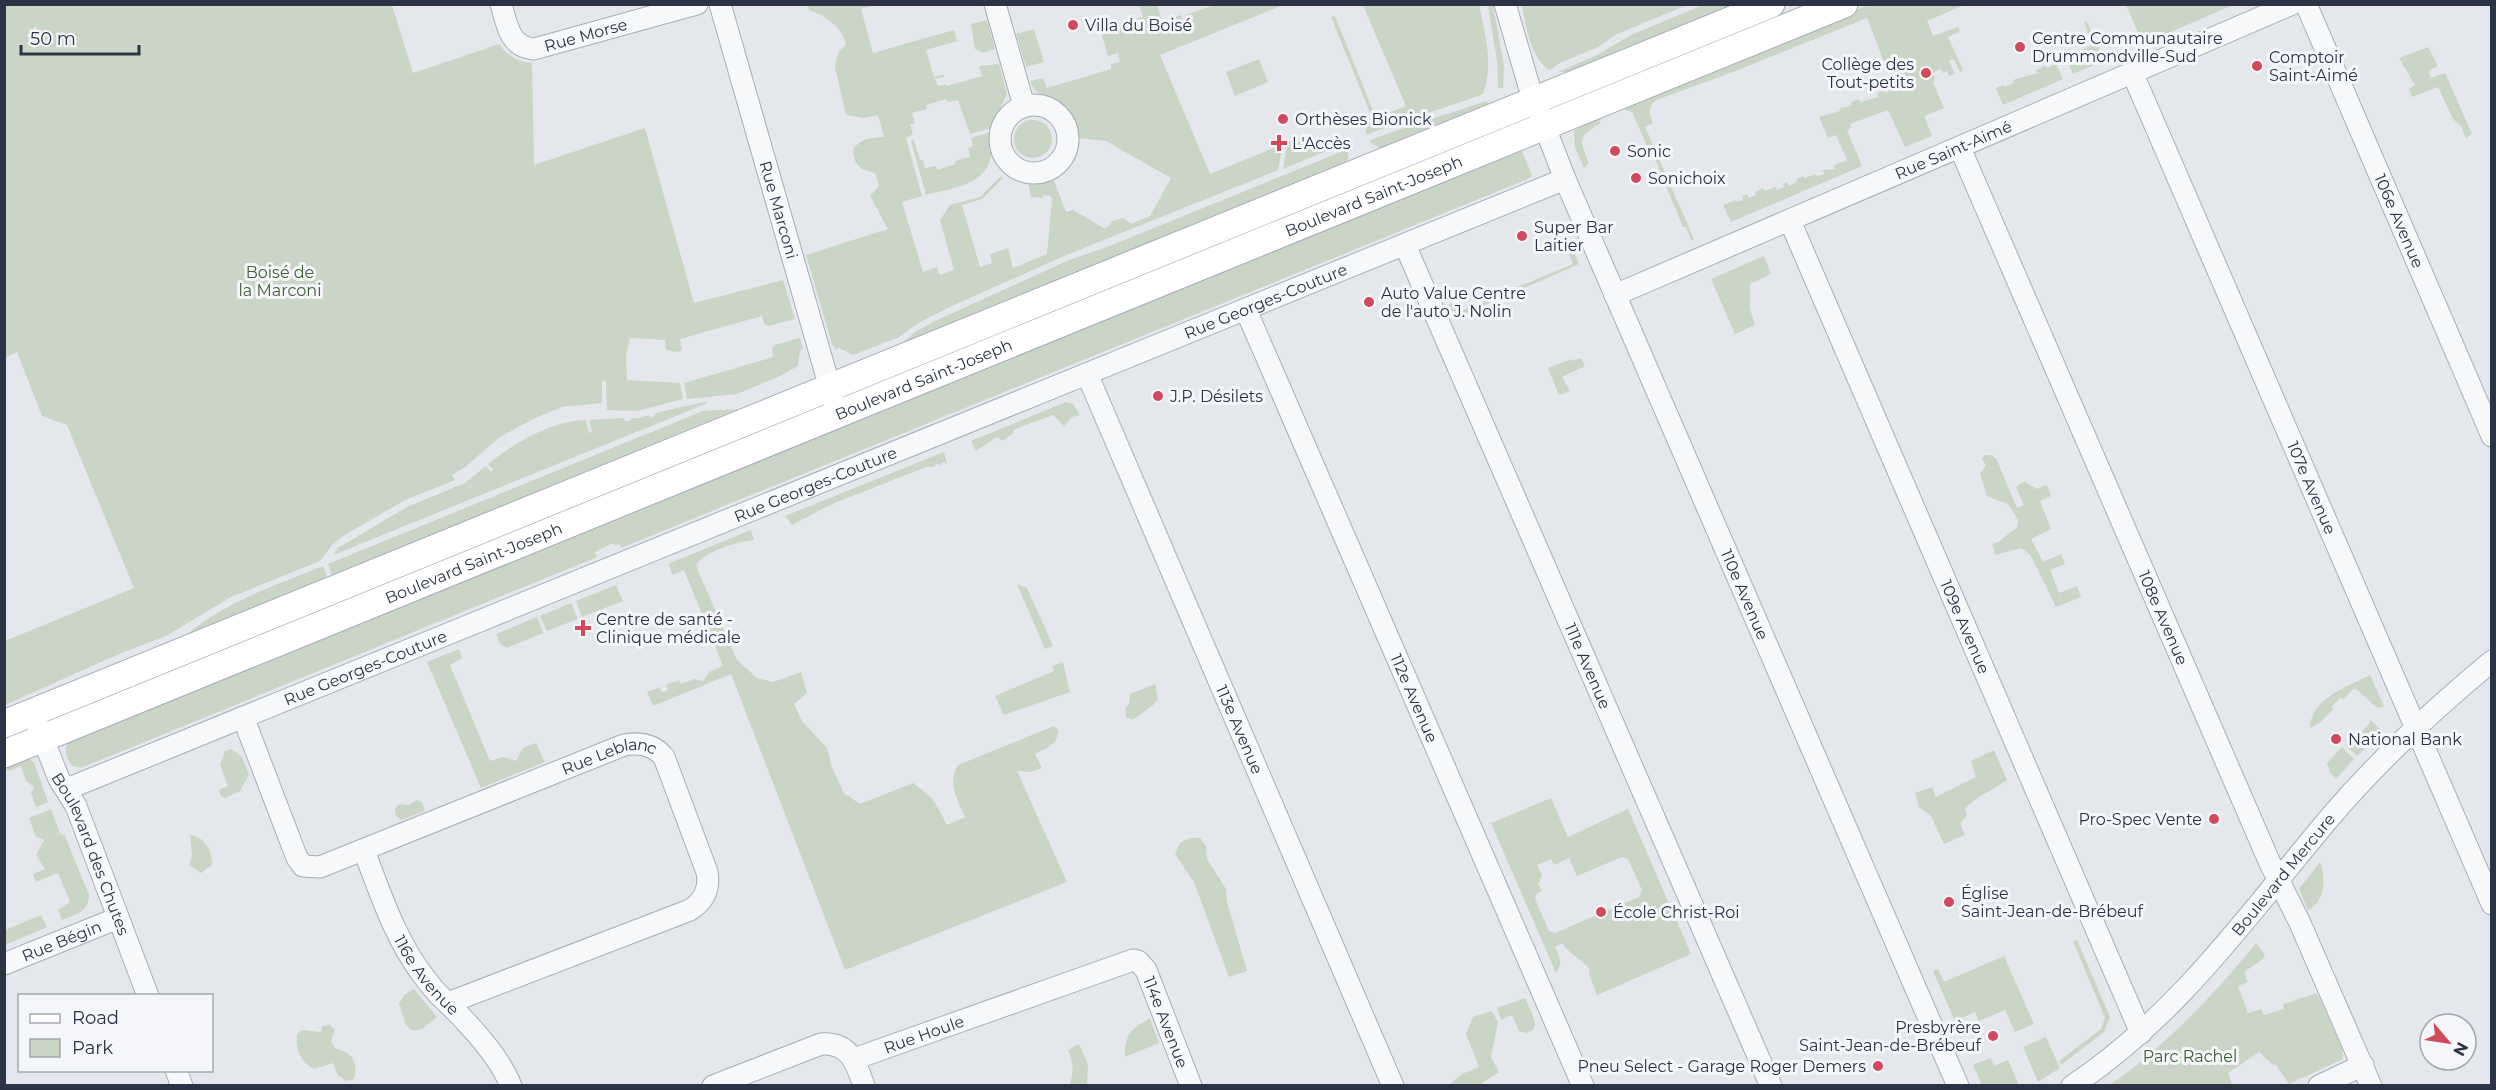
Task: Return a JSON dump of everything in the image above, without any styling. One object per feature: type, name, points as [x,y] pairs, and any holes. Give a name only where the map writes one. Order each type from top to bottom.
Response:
[{"type":"main road","name":"Boulevard Saint-Joseph","points":[[4,724],[1771,4]]},
{"type":"main road","name":"Boulevard Saint-Joseph","points":[[4,754],[1844,4]]},
{"type":"street","name":"Rue Morse","points":[[501,4],[511,37],[522,47],[534,49],[697,4]]},
{"type":"street","name":"Rue Marconi","points":[[720,4],[838,414]]},
{"type":"street","points":[[995,4],[1024,106]]},
{"type":"street","name":"110e Avenue","points":[[1505,4],[1534,101],[1565,179],[1958,1086]]},
{"type":"street","name":"Rue Saint-Aimé","points":[[1615,295],[1790,222],[2292,4]]},
{"type":"street","name":"106e Avenue","points":[[2306,4],[2492,436]]},
{"type":"street","name":"107e Avenue","points":[[2132,72],[2492,904]]},
{"type":"street","name":"108e Avenue","points":[[1960,148],[2279,881],[2372,1086]]},
{"type":"street","name":"Rue Georges-Couture","points":[[67,789],[1565,179]]},
{"type":"street","name":"109e Avenue","points":[[1790,222],[2141,1033]]},
{"type":"street","name":"111e Avenue","points":[[1406,245],[1770,1086]]},
{"type":"street","name":"112e Avenue","points":[[1246,310],[1583,1086]]},
{"type":"street","name":"113e Avenue","points":[[1088,375],[1393,1086]]},
{"type":"street","name":"Boulevard Mercure","points":[[2072,1086],[2141,1033],[2208,966],[2332,815],[2415,727],[2492,661]]},
{"type":"street","name":"Boulevard des Chutes","points":[[33,712],[59,779],[76,806],[147,994]]},
{"type":"street","name":"Rue Leblanc","points":[[243,717],[300,863],[309,868],[320,867],[364,850],[624,745],[638,743],[650,746],[664,757],[707,873],[708,888],[704,898],[690,910],[448,1003]]},
{"type":"street","name":"116e Avenue","points":[[364,850],[389,915],[403,944],[426,981],[467,1023],[506,1074],[511,1086]]},
{"type":"street","name":"Rue Bégin","points":[[4,964],[118,918]]},
{"type":"street","name":"Rue Houle","points":[[854,1059],[1128,961],[1138,961]]},
{"type":"street","name":"114e Avenue","points":[[1138,961],[1146,970],[1191,1086]]},
{"type":"street","points":[[713,1086],[821,1044],[831,1043],[839,1046],[854,1059],[864,1086]]},
{"type":"street","points":[[2319,1086],[2363,1065]]},
{"type":"street","points":[[176,1072],[182,1086]]},
{"type":"green space","name":"Boisé de la Marconi","points":[[5,4],[392,5],[413,73],[499,44],[513,58],[532,63],[534,165],[645,128],[694,303],[783,280],[795,319],[768,326],[764,324],[762,316],[680,339],[682,350],[678,352],[666,350],[665,340],[630,338],[626,356],[627,380],[680,383],[683,399],[637,411],[607,410],[606,381],[602,382],[602,403],[562,407],[533,419],[500,437],[464,468],[452,475],[455,480],[405,500],[343,536],[333,544],[320,561],[231,597],[166,636],[119,654],[5,705],[5,641],[134,588],[67,425],[42,416],[17,352],[5,358]]},
{"type":"green space","points":[[1522,4],[1687,5],[1615,35],[1600,46],[1560,63],[1550,70],[1543,65],[1533,50]]},
{"type":"green space","points":[[808,5],[874,5],[861,9],[873,53],[954,30],[957,41],[926,50],[934,77],[944,74],[944,77],[935,79],[938,86],[946,84],[947,86],[982,76],[979,66],[999,64],[1007,94],[991,128],[970,134],[958,100],[948,102],[946,99],[926,105],[927,109],[912,113],[915,123],[910,124],[913,134],[906,138],[922,196],[902,202],[923,272],[937,267],[940,275],[954,270],[940,220],[950,205],[980,197],[1001,176],[1003,178],[982,199],[962,205],[980,267],[992,263],[990,254],[1008,248],[1013,268],[1047,254],[1052,199],[1050,196],[1043,195],[1043,198],[1031,197],[1028,182],[1053,178],[1066,212],[1073,210],[1104,228],[1112,221],[1123,218],[1131,224],[1150,216],[1171,178],[1106,141],[1077,138],[1069,113],[1062,106],[1041,95],[1030,81],[1043,78],[1047,88],[1111,69],[1111,64],[1120,62],[1118,53],[1108,56],[1100,29],[1143,17],[1139,5],[1157,5],[1162,21],[1181,15],[1184,22],[1187,21],[1185,15],[1215,5],[1283,5],[1160,55],[1210,174],[1274,148],[1282,149],[1278,170],[1069,254],[954,305],[920,322],[899,337],[853,355],[839,348],[836,350],[832,344],[806,255],[888,229],[870,196],[879,186],[875,173],[858,166],[853,149],[863,141],[884,137],[878,115],[863,118],[846,115],[835,67],[838,53],[846,44],[844,38],[837,27],[821,15],[809,10]]},
{"type":"green space","points":[[1363,5],[1479,5],[1488,61],[1483,94],[1366,135],[1366,124],[1373,120],[1331,17],[1335,16],[1376,118],[1406,106]]},
{"type":"green space","points":[[1488,5],[1493,5],[1504,66],[1503,88],[1498,88],[1497,61]]},
{"type":"green space","points":[[1703,5],[1736,5],[1567,72],[1558,72],[1597,55],[1631,35]]},
{"type":"green space","points":[[1869,5],[1964,5],[1927,21],[1933,36],[1958,27],[1960,31],[1948,37],[1963,70],[1960,72],[1954,59],[1949,61],[1955,74],[1949,76],[1947,71],[1942,73],[1940,69],[1933,73],[1935,80],[1933,82],[1944,108],[1924,116],[1932,136],[1905,147],[1888,110],[1850,124],[1851,128],[1847,130],[1862,166],[1731,222],[1723,205],[1743,200],[1742,196],[1747,194],[1749,198],[1763,188],[1765,191],[1775,187],[1777,190],[1784,187],[1783,184],[1787,182],[1789,186],[1797,182],[1796,179],[1803,176],[1804,178],[1824,174],[1823,170],[1835,169],[1834,165],[1847,160],[1836,135],[1828,138],[1819,117],[1840,111],[1841,107],[1852,105],[1851,102],[1859,99],[1860,102],[1878,97],[1877,93],[1884,90],[1885,93],[1889,92],[1888,88],[1900,82],[1891,59],[1884,62],[1867,18],[1656,100],[1650,111],[1653,123],[1645,127],[1655,149],[1652,151],[1650,147],[1648,148],[1632,112],[1625,110],[1624,107],[1634,100]]},
{"type":"green space","points":[[2126,5],[2233,5],[2143,44]]},
{"type":"green space","points":[[987,20],[995,49],[983,53],[975,49],[971,24]]},
{"type":"green space","points":[[2087,21],[2104,61],[2073,74],[2069,64],[2085,57],[2082,50],[2093,45],[2084,22]]},
{"type":"green space","points":[[1034,29],[1044,62],[1026,67],[1016,34]]},
{"type":"green space","points":[[2428,47],[2438,66],[2428,71],[2431,78],[2445,73],[2472,134],[2466,138],[2461,126],[2453,119],[2438,87],[2412,97],[2409,89],[2415,85],[2399,58]]},
{"type":"green space","points":[[1259,59],[1268,82],[1235,96],[1226,72]]},
{"type":"green space","points":[[2056,64],[2063,79],[2003,105],[1996,88],[2003,85],[2004,87],[2014,83],[2013,80],[2037,73],[2036,70],[2045,66],[2047,68]]},
{"type":"green space","points":[[1486,101],[1490,104],[1380,149],[1369,141],[1398,130]]},
{"type":"green space","points":[[1601,114],[1600,124],[1587,132],[1582,140],[1589,163],[1584,168],[1575,147],[1574,131]]},
{"type":"green space","points":[[1033,120],[1047,125],[1052,139],[1047,153],[1033,158],[1019,153],[1014,139],[1019,125]]},
{"type":"green space","points":[[990,132],[991,156],[982,174],[966,184],[926,195],[911,141],[914,140],[925,168],[936,166],[937,170],[970,157],[968,148],[973,146],[971,138]]},
{"type":"green space","points":[[1288,140],[1336,147],[1283,169]]},
{"type":"green space","points":[[1348,149],[1346,163],[901,344],[915,332],[935,321],[1069,260],[1107,247]]},
{"type":"green space","points":[[1521,149],[1532,175],[1528,179],[621,548],[619,544],[615,546],[613,543],[595,552],[597,557],[81,768],[72,766],[67,758],[67,742]]},
{"type":"green space","points":[[1658,157],[1694,239],[1691,240],[1686,227],[1683,227],[1655,159]]},
{"type":"green space","points":[[1574,252],[1579,264],[1455,318],[1449,304],[1453,303],[1458,312],[1573,264],[1569,254]]},
{"type":"green space","points":[[1764,256],[1771,274],[1750,284],[1750,309],[1755,325],[1735,334],[1711,279]]},
{"type":"green space","points":[[800,338],[803,349],[800,350],[798,366],[778,377],[737,394],[687,399],[684,383],[773,357],[772,348],[775,345]]},
{"type":"green space","points":[[1581,358],[1585,366],[1562,377],[1570,391],[1559,395],[1548,368],[1571,359],[1572,361]]},
{"type":"green space","points":[[1066,402],[1073,404],[1080,415],[1072,417],[1064,426],[1053,415],[1015,429],[1002,441],[997,437],[976,451],[971,441]]},
{"type":"green space","points":[[708,403],[333,555],[338,548],[407,507],[465,483],[486,466],[491,472],[493,469],[488,464],[509,448],[546,429],[573,421],[586,420],[589,433],[592,432],[589,420],[624,418],[625,421],[630,421],[631,418],[649,415],[650,418],[655,416],[655,413]]},
{"type":"green space","points":[[738,409],[332,576],[328,564],[703,411]]},
{"type":"green space","points":[[944,452],[947,464],[943,462],[934,467],[926,467],[830,505],[792,525],[785,516]]},
{"type":"green space","points":[[1985,455],[1996,458],[2017,508],[2024,505],[2016,488],[2019,484],[2025,482],[2037,489],[2047,485],[2051,496],[2040,501],[2051,529],[2031,539],[2043,562],[2061,554],[2065,564],[2050,570],[2059,593],[2077,586],[2081,597],[2056,607],[2030,554],[2021,548],[1996,555],[1992,545],[2017,528],[2018,520],[2009,505],[1987,496],[1980,474],[1986,465],[1982,459]]},
{"type":"green space","points":[[751,530],[754,540],[713,552],[705,556],[696,566],[737,660],[757,678],[773,682],[801,672],[807,693],[794,704],[802,721],[827,748],[832,768],[844,793],[860,804],[913,783],[933,801],[947,825],[965,817],[953,785],[958,765],[1054,726],[1058,730],[1058,735],[1054,743],[1035,754],[1042,768],[1030,772],[1017,771],[1067,882],[845,970],[731,674],[653,706],[647,692],[660,687],[662,692],[668,690],[666,685],[679,680],[681,684],[694,679],[703,681],[709,672],[723,666],[684,570],[673,575],[668,564]]},
{"type":"green space","points":[[323,566],[327,577],[186,635],[234,604]]},
{"type":"green space","points":[[1017,584],[1027,588],[1053,646],[1045,649]]},
{"type":"green space","points":[[616,585],[623,601],[582,617],[576,601]]},
{"type":"green space","points":[[571,603],[578,619],[547,631],[540,616]]},
{"type":"green space","points":[[537,617],[543,633],[507,648],[500,644],[496,634]]},
{"type":"green space","points":[[459,649],[462,658],[450,665],[490,761],[503,757],[516,761],[523,748],[536,743],[545,762],[481,788],[427,662]]},
{"type":"green space","points":[[1063,662],[1070,692],[1004,715],[995,696],[1054,671],[1052,666]]},
{"type":"green space","points":[[2370,675],[2384,706],[2379,708],[2354,688],[2344,699],[2340,698],[2332,706],[2333,709],[2321,722],[2310,728],[2312,718],[2323,701]]},
{"type":"green space","points":[[1155,684],[1158,699],[1153,705],[1133,720],[1126,717],[1125,709],[1129,704],[1130,694]]},
{"type":"green space","points":[[2370,720],[2382,731],[2357,756],[2345,745],[2349,745],[2370,723]]},
{"type":"green space","points":[[2342,747],[2354,759],[2336,779],[2330,773],[2327,763]]},
{"type":"green space","points":[[231,749],[242,757],[249,775],[240,791],[225,798],[221,796],[219,790],[228,786],[220,765],[225,751]]},
{"type":"green space","points":[[1994,750],[2007,780],[1969,804],[1965,809],[1967,815],[1960,824],[1965,835],[1944,844],[1931,816],[1919,807],[1915,793],[1932,787],[1936,797],[1976,777],[1971,761]]},
{"type":"green space","points":[[25,756],[34,762],[48,802],[36,807],[31,793],[34,787],[26,781],[21,766],[8,771],[5,767]]},
{"type":"green space","points":[[1551,798],[1568,837],[1628,809],[1691,954],[1597,995],[1589,974],[1590,970],[1562,943],[1555,947],[1560,960],[1556,973],[1491,823]],"holes":[[[1622,857],[1628,859],[1642,890],[1639,897],[1555,933],[1549,931],[1535,899],[1537,893],[1542,891],[1538,884],[1542,875],[1537,865],[1551,859],[1554,865],[1569,858],[1577,876]]]},
{"type":"green space","points":[[417,800],[422,802],[425,811],[401,820],[396,816],[395,809],[399,804],[409,805]]},
{"type":"green space","points":[[51,809],[60,833],[65,836],[89,895],[84,909],[62,920],[58,910],[70,902],[58,873],[36,882],[33,874],[45,869],[36,855],[44,840],[36,837],[29,818]]},
{"type":"green space","points":[[190,835],[204,841],[211,854],[212,865],[201,873],[189,865],[192,856]]},
{"type":"green space","points":[[1190,838],[1200,838],[1206,846],[1207,859],[1226,889],[1227,902],[1247,971],[1229,977],[1194,882],[1175,854],[1180,843]]},
{"type":"green space","points":[[2320,862],[2323,889],[2318,902],[2308,910],[2299,889]]},
{"type":"green space","points":[[41,915],[47,927],[5,945],[5,930]]},
{"type":"green space","points":[[2077,940],[2110,1017],[2104,1032],[2061,1065],[2059,1061],[2101,1029],[2105,1018],[2073,941]]},
{"type":"green space","name":"Parc Rachel","points":[[2256,943],[2265,955],[2263,959],[2244,972],[2248,982],[2238,986],[2248,1013],[2261,1009],[2264,1015],[2284,1009],[2283,1004],[2317,993],[2342,1048],[2343,1059],[2289,1084],[2276,1065],[2259,1052],[2228,1073],[2232,1085],[2110,1085],[2150,1054],[2188,1019]]},
{"type":"green space","points":[[2004,956],[2034,1024],[2015,1032],[2005,1010],[1979,1021],[1975,1012],[1955,1021],[1933,971],[1938,969],[1944,982]]},
{"type":"green space","points":[[414,989],[437,1017],[422,1029],[413,1031],[406,1025],[399,1004],[404,995]]},
{"type":"green space","points":[[1525,998],[1535,1023],[1533,1030],[1526,1033],[1519,1031],[1512,1015],[1501,1020],[1497,1008]]},
{"type":"green space","points":[[1492,1011],[1498,1022],[1491,1057],[1499,1072],[1479,1085],[1449,1085],[1462,1074],[1479,1067],[1466,1034],[1473,1017]]},
{"type":"green space","points":[[1150,1018],[1159,1043],[1125,1057],[1126,1043],[1130,1033]]},
{"type":"green space","points":[[330,1025],[335,1030],[331,1041],[335,1048],[350,1055],[355,1063],[354,1079],[346,1081],[338,1075],[333,1063],[314,1069],[305,1063],[300,1054],[297,1034],[302,1030],[321,1032],[322,1026]]},
{"type":"green space","points":[[2046,1037],[2060,1068],[2038,1082],[2023,1047]]},
{"type":"green space","points":[[1079,1044],[1088,1064],[1087,1083],[1086,1085],[1069,1085],[1073,1068],[1068,1050]]},
{"type":"green space","points":[[1991,1058],[1994,1066],[2008,1060],[2019,1085],[1982,1085],[1973,1065]]},
{"type":"place","name":"Villa du Boisé","points":[[1073,25]]},
{"type":"place","name":"Centre Communautaire Drummondville-Sud","points":[[2020,47]]},
{"type":"place","name":"Comptoir Saint-Aimé","points":[[2257,66]]},
{"type":"place","name":"Collège des Tout-petits","points":[[1926,73]]},
{"type":"place","name":"Orthèses Bionick","points":[[1283,119]]},
{"type":"place","name":"L'Accès","points":[[1279,143]]},
{"type":"place","name":"Sonic","points":[[1615,151]]},
{"type":"place","name":"Sonichoix","points":[[1636,178]]},
{"type":"place","name":"Super Bar Laitier","points":[[1522,236]]},
{"type":"place","name":"Auto Value Centre de l'auto J. Nolin","points":[[1369,302]]},
{"type":"place","name":"J.P. Désilets","points":[[1158,396]]},
{"type":"place","name":"Centre de santé - Clinique médicale","points":[[583,628]]},
{"type":"place","name":"National Bank","points":[[2336,739]]},
{"type":"place","name":"Pro-Spec Vente","points":[[2214,819]]},
{"type":"place","name":"Église Saint-Jean-de-Brébeuf","points":[[1949,902]]},
{"type":"place","name":"École Christ-Roi","points":[[1601,912]]},
{"type":"place","name":"Presbyrère Saint-Jean-de-Brébeuf","points":[[1993,1036]]},
{"type":"place","name":"Pneu Select - Garage Roger Demers","points":[[1878,1066]]}]
